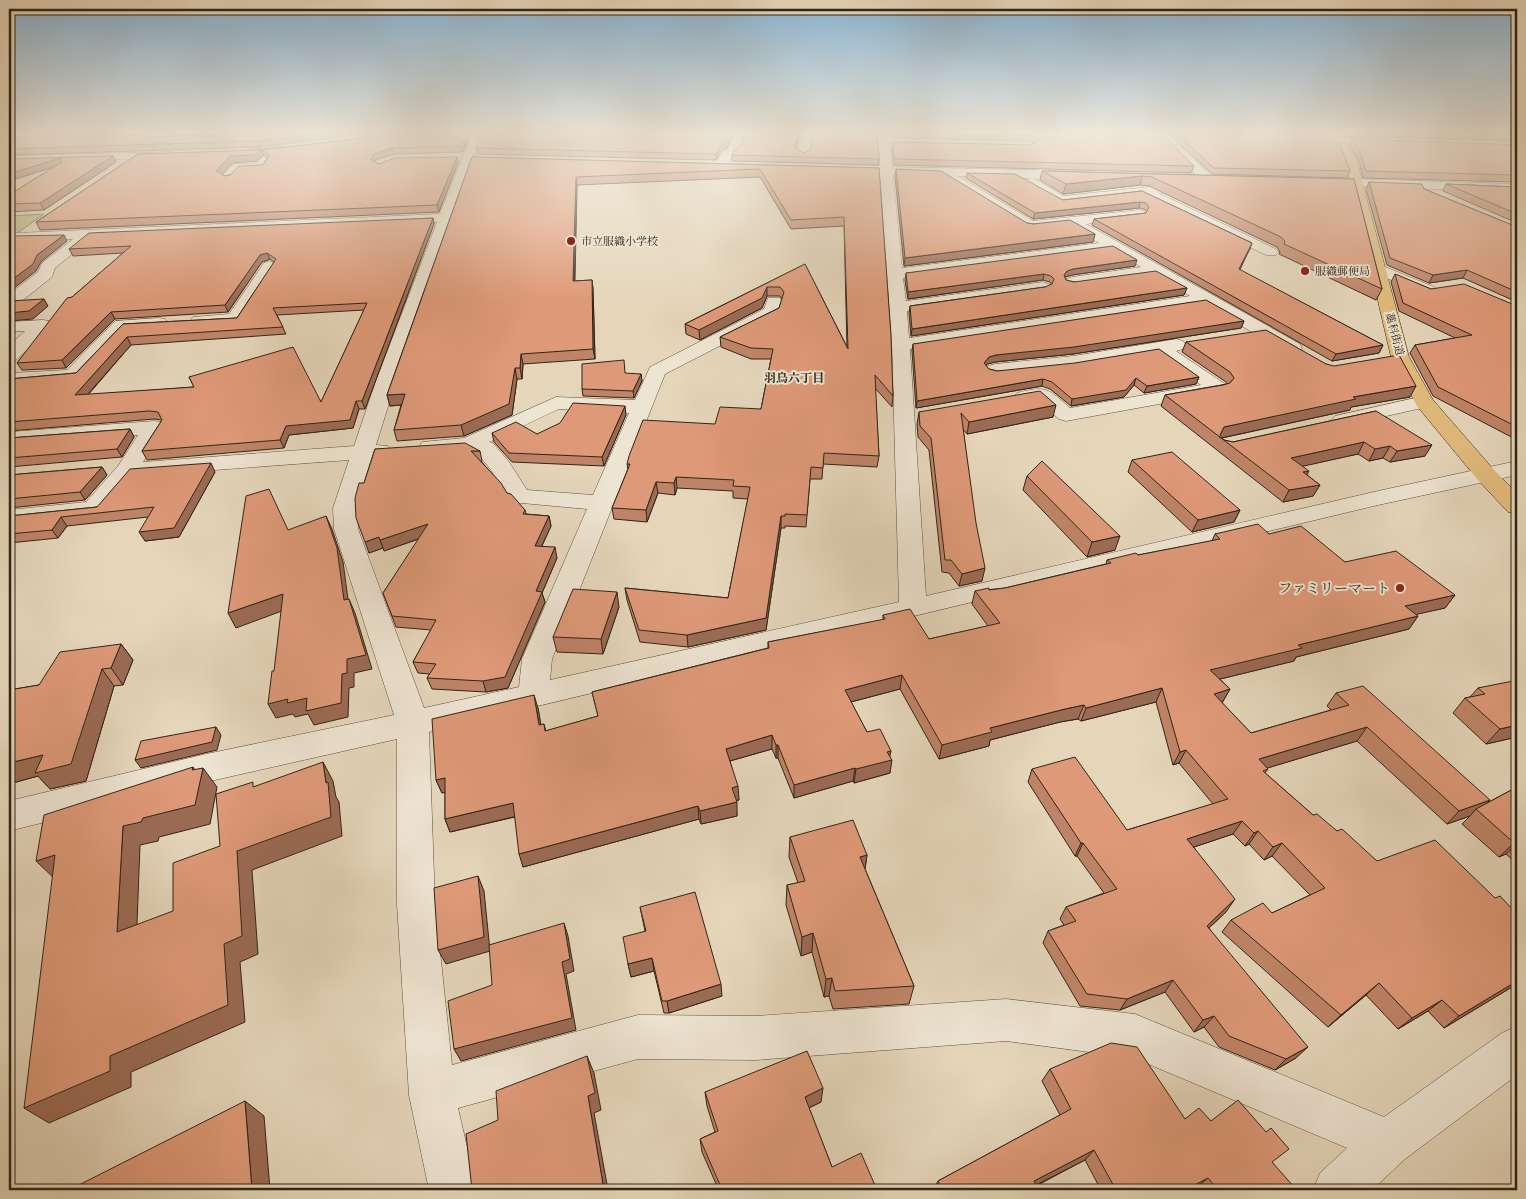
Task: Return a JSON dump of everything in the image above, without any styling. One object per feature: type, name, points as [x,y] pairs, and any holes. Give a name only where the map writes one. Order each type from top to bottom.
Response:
[{"type":"highway","name":"藁科街道","points":[[1358,189],[1378,269],[1391,358],[1424,402],[1486,475],[1517,507]]},
{"type":"street","points":[[453,1190],[432,1095],[416,904],[413,723],[346,529],[345,508],[389,372],[456,189]]},
{"type":"street","points":[[887,189],[901,345],[914,416],[913,608]]},
{"type":"street","points":[[971,189],[1031,226],[1139,214]]},
{"type":"street","points":[[1042,189],[1061,200],[1163,189]]},
{"type":"street","points":[[1421,189],[1444,198]]},
{"type":"street","points":[[1143,191],[1270,252]]},
{"type":"street","points":[[13,240],[89,233],[446,218]]},
{"type":"street","points":[[13,240],[41,220]]},
{"type":"street","points":[[1071,221],[1304,355]]},
{"type":"street","points":[[12,300],[46,274],[47,266],[89,233]]},
{"type":"street","points":[[894,274],[1112,246]]},
{"type":"street","points":[[9,379],[73,374],[121,325],[234,319],[269,266]]},
{"type":"street","points":[[1378,269],[1426,290],[1444,288]]},
{"type":"street","points":[[1072,282],[1155,270]]},
{"type":"street","points":[[897,307],[1043,287]]},
{"type":"street","points":[[901,345],[1205,299]]},
{"type":"street","points":[[534,695],[537,659],[657,370],[772,312],[774,302]]},
{"type":"street","points":[[9,328],[43,326],[9,356]]},
{"type":"street","points":[[1235,336],[1264,332]]},
{"type":"street","points":[[995,370],[1073,362],[1198,342]]},
{"type":"street","points":[[1002,401],[1042,394],[1066,415],[1218,388],[1160,348]]},
{"type":"street","points":[[1321,424],[1424,402]]},
{"type":"street","points":[[468,444],[556,403],[642,407]]},
{"type":"street","points":[[9,438],[154,427],[128,467],[93,509],[9,517]]},
{"type":"street","points":[[102,468],[468,444],[485,448],[501,467],[520,497],[602,503]]},
{"type":"street","points":[[9,816],[206,768],[413,723],[913,608],[1378,498],[1517,468]]},
{"type":"street","points":[[432,1095],[468,1082],[638,1037],[756,1038],[1006,1020],[1135,1036],[1388,1142]]},
{"type":"street","points":[[1337,1190],[1388,1142],[1517,1048]]},
{"type":"green space","points":[[44,214],[9,239],[9,216]]},
{"type":"building","points":[[19,189],[62,189],[40,203],[9,204],[9,195]]},
{"type":"building","points":[[86,189],[444,189],[437,205],[36,222]]},
{"type":"building","points":[[461,189],[576,189],[573,281],[592,280],[593,349],[521,354],[520,368],[515,368],[509,404],[461,425],[394,430],[405,394],[387,395]]},
{"type":"building","points":[[772,189],[881,189],[891,335],[893,396],[875,375],[879,456],[824,453],[823,468],[811,467],[807,515],[785,514],[785,516],[781,516],[766,618],[687,635],[639,630],[625,588],[728,598],[750,487],[733,486],[734,480],[676,477],[674,483],[656,482],[646,510],[612,508],[630,464],[627,464],[629,456],[643,420],[715,424],[720,407],[761,409],[773,349],[751,348],[720,337],[779,308],[784,292],[780,287],[767,287],[762,298],[699,330],[685,324],[805,264],[848,349],[844,217],[791,220]]},
{"type":"building","points":[[898,189],[971,189],[1027,223],[1070,220],[1095,234],[905,258]]},
{"type":"building","points":[[994,189],[1043,189],[1063,200],[1142,191],[1252,243],[1239,269],[1383,345],[1336,354],[1094,219],[1146,213],[1149,207],[1146,203],[1140,202],[1035,213]]},
{"type":"building","points":[[1178,189],[1357,189],[1382,289],[1284,244],[1285,241],[1281,237]]},
{"type":"building","points":[[1371,189],[1424,189],[1517,227],[1517,292],[1467,270],[1433,275],[1390,258]]},
{"type":"building","points":[[1458,189],[1517,189],[1517,214]]},
{"type":"building","points":[[433,218],[362,401],[356,401],[350,420],[286,426],[280,440],[142,451],[162,420],[158,412],[149,411],[9,422],[9,379],[76,373],[123,324],[237,318],[276,259],[267,253],[260,255],[225,305],[111,312],[62,360],[17,363],[67,298],[72,297],[131,246],[69,249],[89,233]],"holes":[[[367,303],[321,402],[293,347],[189,377],[194,387],[75,395],[127,337],[283,327],[273,308]]]},
{"type":"building","points":[[64,235],[37,255],[33,264],[9,282],[9,239],[13,236]]},
{"type":"building","points":[[1113,246],[1137,260],[1073,269],[1067,271],[1064,275],[1066,280],[1074,282],[1156,271],[1187,288],[912,329],[910,306],[1045,287],[1052,284],[1054,279],[1044,274],[908,292],[906,273]]},
{"type":"building","points":[[1395,274],[1431,289],[1464,284],[1517,306],[1517,427],[1438,387],[1415,345],[1472,335],[1403,303]]},
{"type":"building","points":[[44,299],[29,311],[9,313],[9,301]]},
{"type":"building","points":[[1206,300],[1244,321],[1074,347],[996,355],[989,357],[984,363],[989,369],[997,371],[1075,363],[1159,349],[1199,377],[1147,386],[1136,378],[1126,390],[1072,399],[1052,382],[1043,379],[917,401],[913,344]]},
{"type":"building","points":[[1266,330],[1326,364],[1334,366],[1399,355],[1416,386],[1353,397],[1356,399],[1224,427],[1220,435],[1224,440],[1233,442],[1376,411],[1432,445],[1397,451],[1390,446],[1375,449],[1364,442],[1291,458],[1309,471],[1303,472],[1320,485],[1289,490],[1165,395],[1223,385],[1230,383],[1234,378],[1230,372],[1186,342]]},
{"type":"building","points":[[624,360],[625,373],[641,374],[633,391],[582,389],[582,364]]},
{"type":"building","points":[[1040,391],[1056,405],[969,422],[961,413],[976,523],[985,568],[962,574],[951,560],[945,560],[931,438],[920,426],[919,412]]},
{"type":"building","points":[[573,403],[625,406],[602,457],[509,453],[492,433],[516,422],[537,434],[560,423]]},
{"type":"building","points":[[130,429],[117,449],[9,458],[9,438]]},
{"type":"building","points":[[465,443],[480,451],[471,451],[501,483],[507,493],[511,494],[525,510],[523,514],[549,516],[535,546],[555,547],[536,591],[542,592],[505,677],[483,681],[427,678],[436,664],[413,662],[436,620],[392,616],[383,593],[428,524],[380,540],[379,537],[365,542],[356,518],[355,498],[359,483],[364,483],[375,449]]},
{"type":"building","points":[[1172,452],[1240,510],[1198,520],[1132,460]]},
{"type":"building","points":[[1042,461],[1120,536],[1092,542],[1027,476]]},
{"type":"building","points":[[211,463],[174,528],[139,532],[154,507],[61,517],[52,530],[9,534],[9,516],[97,507],[130,469]]},
{"type":"building","points":[[102,467],[80,492],[9,499],[9,475]]},
{"type":"building","points":[[269,489],[288,530],[326,516],[337,548],[344,600],[349,599],[366,655],[347,659],[347,673],[342,674],[341,703],[306,711],[307,698],[287,703],[288,699],[268,704],[283,594],[228,613],[246,496]]},
{"type":"building","points":[[1258,524],[1269,534],[1301,526],[1345,562],[1396,551],[1455,595],[1405,606],[1418,616],[1298,645],[1302,648],[1210,670],[1230,689],[1214,694],[1251,733],[1349,705],[1336,693],[1363,686],[1490,800],[1459,811],[1367,727],[1259,759],[1268,769],[1263,771],[1313,815],[1317,814],[1337,831],[1342,829],[1377,861],[1435,840],[1495,898],[1500,896],[1517,914],[1517,981],[1459,1016],[1442,1000],[1412,1018],[1379,983],[1341,1015],[1231,920],[1263,903],[1272,913],[1325,888],[1282,843],[1273,847],[1258,831],[1254,833],[1242,821],[1187,839],[1235,899],[1207,926],[1308,1047],[1286,1059],[1229,1036],[1214,1016],[1203,1020],[1173,980],[1127,999],[1087,994],[1048,931],[1076,921],[1066,907],[1117,889],[1083,843],[1081,843],[1032,769],[1075,757],[1127,830],[1228,799],[1186,750],[1180,752],[1162,688],[1086,708],[1084,705],[990,728],[992,732],[942,745],[902,675],[845,690],[867,732],[880,729],[891,751],[887,752],[892,760],[794,785],[772,735],[726,749],[738,786],[732,788],[737,802],[700,811],[698,806],[519,854],[513,803],[445,819],[445,778],[436,780],[432,719],[534,695],[539,725],[544,724],[545,731],[598,716],[592,692],[769,648],[768,642],[885,619],[883,615],[910,609],[929,639],[1000,623],[975,591],[989,588],[989,590],[1005,588],[1111,563],[1107,560],[1136,553],[1138,555],[1220,539],[1215,534]]},
{"type":"building","points":[[573,589],[617,592],[601,639],[553,637]]},
{"type":"building","points":[[121,644],[111,668],[102,669],[71,764],[35,773],[43,755],[9,763],[9,690],[39,685],[60,652]]},
{"type":"building","points":[[1513,681],[1517,685],[1517,725],[1500,729],[1465,698],[1485,694],[1478,688]]},
{"type":"building","points":[[216,727],[212,742],[135,760],[141,741]]},
{"type":"building","points":[[323,762],[326,783],[328,782],[331,817],[237,851],[242,936],[224,944],[228,1005],[110,1056],[110,1071],[24,1108],[55,855],[36,861],[44,815],[193,767],[192,770],[203,768],[195,805],[143,818],[141,822],[123,826],[117,932],[173,911],[173,863],[220,846],[216,794],[253,782],[253,787]]},
{"type":"building","points":[[1517,787],[1517,841],[1514,843],[1476,809]]},
{"type":"building","points":[[853,820],[867,855],[860,857],[914,986],[835,991],[832,978],[826,979],[813,933],[802,937],[787,885],[805,881],[790,837]]},
{"type":"building","points":[[478,876],[484,937],[438,950],[434,888]]},
{"type":"building","points":[[695,892],[721,984],[662,1001],[652,958],[628,964],[623,937],[646,931],[640,907]]},
{"type":"building","points":[[564,923],[570,959],[562,962],[572,1018],[454,1049],[448,1001],[492,985],[489,945]]},
{"type":"building","points":[[1111,1043],[1137,1047],[1185,1119],[1199,1108],[1211,1121],[1238,1100],[1266,1132],[1271,1128],[1289,1149],[1272,1162],[1294,1187],[1289,1190],[1218,1190],[1208,1178],[1185,1190],[1116,1190],[1094,1150],[1034,1181],[1038,1190],[942,1190],[938,1181],[1071,1109],[1050,1069]]},
{"type":"building","points":[[807,1051],[823,1088],[805,1097],[832,1167],[861,1153],[877,1190],[710,1190],[720,1185],[700,1139],[718,1131],[705,1092]]},
{"type":"building","points":[[587,1056],[595,1093],[588,1096],[604,1190],[472,1190],[466,1134],[498,1120],[496,1091]]},
{"type":"building","points":[[245,1101],[252,1190],[69,1190]]},
{"type":"place","name":"市立服織小学校","points":[[571,241]]},
{"type":"place","name":"服織郵便局","points":[[1305,271]]},
{"type":"place","name":"ファミリーマート","points":[[1400,588]]},
{"type":"district","name":"羽鳥六丁目","points":[[794,378]]}]
